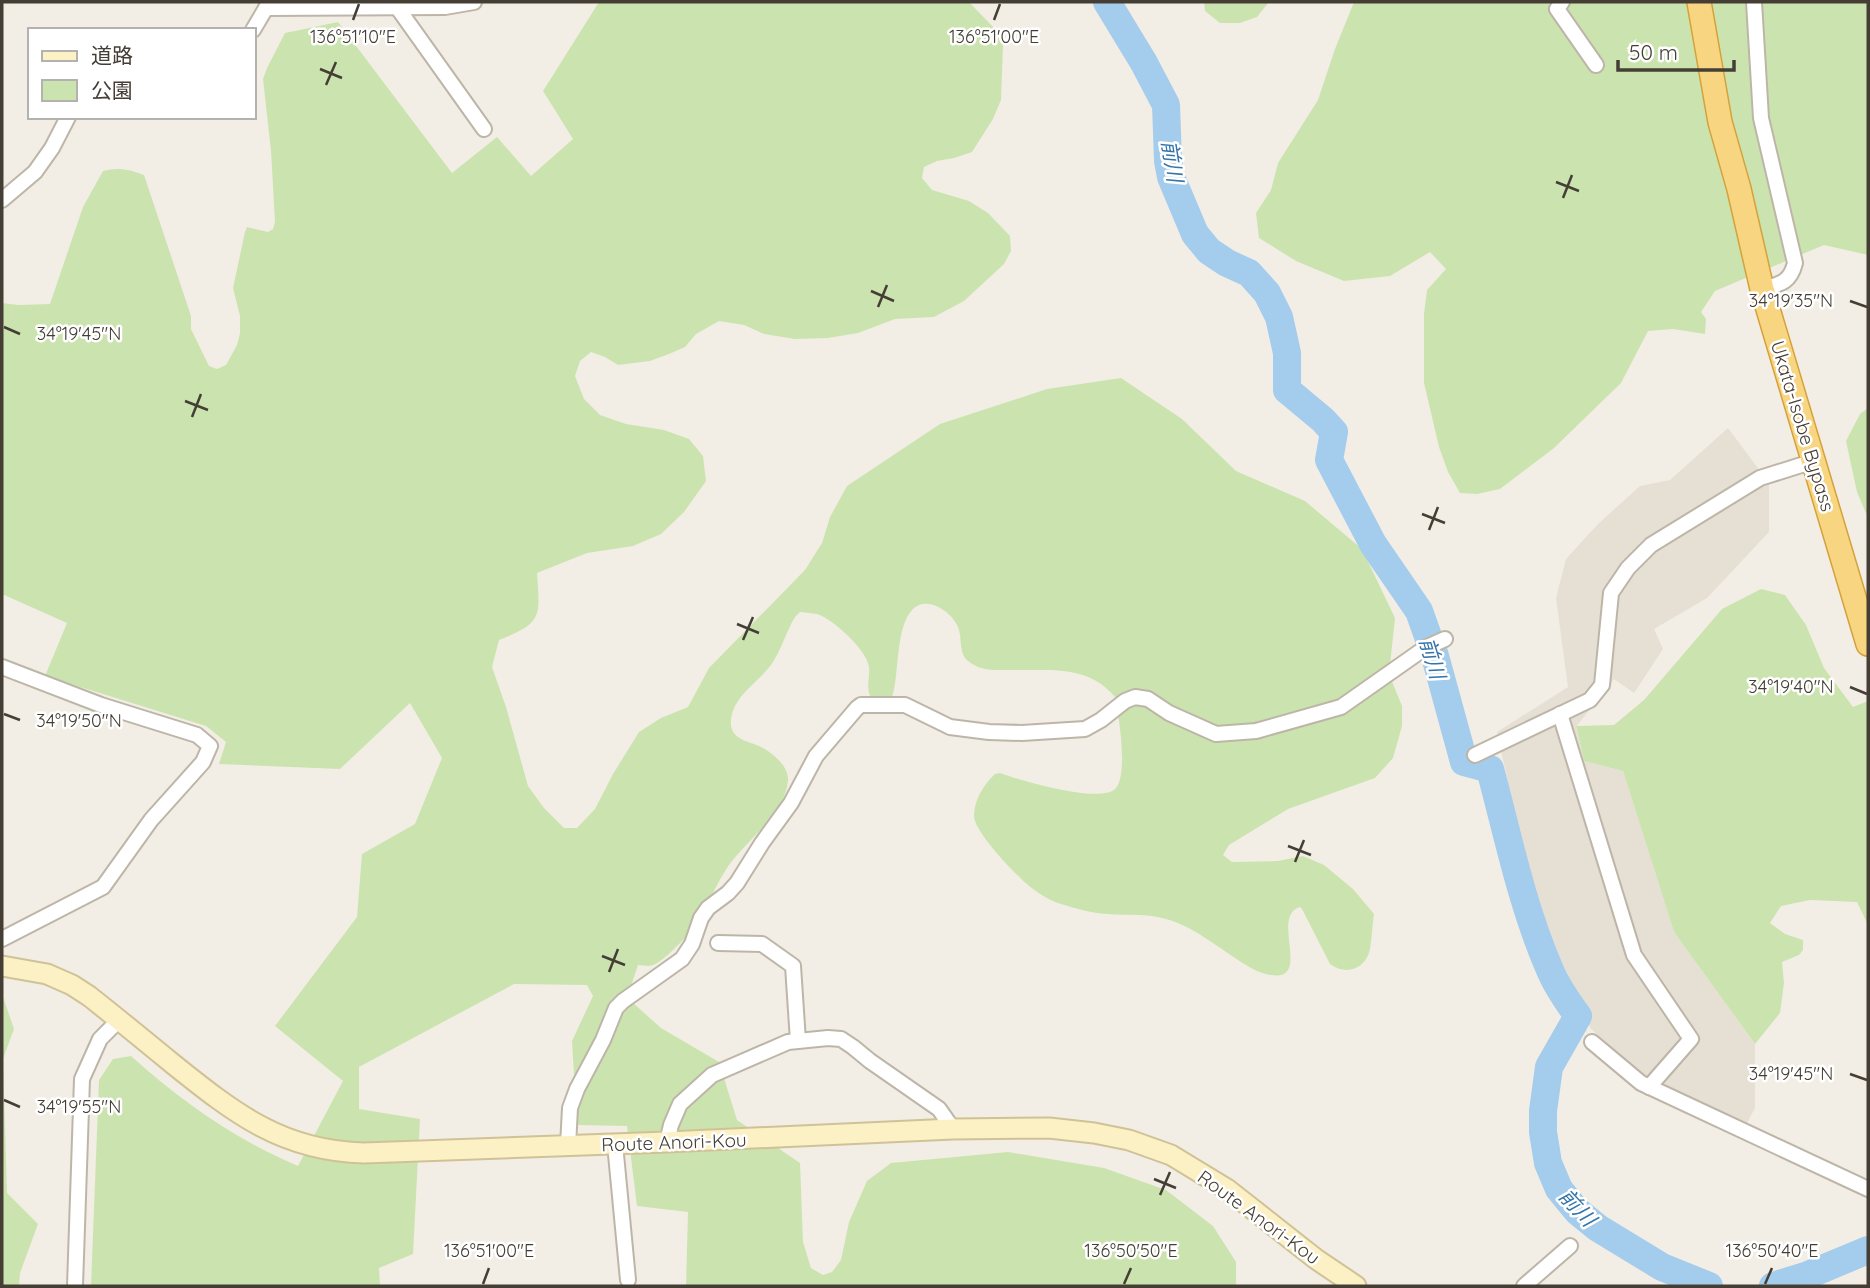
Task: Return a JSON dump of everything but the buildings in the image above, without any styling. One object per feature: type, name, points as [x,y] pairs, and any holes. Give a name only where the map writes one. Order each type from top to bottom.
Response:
[{"type":"highway","name":"Ukata-Isobe Bypass","points":[[1699,2],[1720,122],[1762,289],[1868,644]]},
{"type":"main road","name":"Route Anori-Kou","points":[[2,966],[47,974],[72,985],[220,1102],[276,1135],[320,1149],[364,1153],[953,1129],[1049,1128],[1094,1133],[1129,1140],[1171,1156],[1227,1189],[1316,1259],[1356,1286]]},
{"type":"street","points":[[254,28],[270,5],[340,9],[445,7],[474,2]]},
{"type":"street","points":[[1562,2],[1557,9],[1596,65]]},
{"type":"street","points":[[1754,2],[1761,118],[1795,263],[1792,274],[1784,282],[1762,289]]},
{"type":"street","points":[[397,7],[484,129]]},
{"type":"street","points":[[2,201],[35,172],[52,148],[67,119]]},
{"type":"street","points":[[1475,755],[1590,700],[1602,685],[1611,593],[1628,568],[1651,545],[1760,478],[1814,461]]},
{"type":"street","points":[[568,1146],[570,1108],[616,1008],[623,1000],[688,953],[701,918],[708,908],[737,883],[791,803],[816,756],[861,705],[905,705],[950,727],[1022,733],[1085,729],[1135,697],[1148,699],[1169,713],[1216,734],[1256,731],[1341,707],[1436,643]]},
{"type":"street","points":[[2,667],[101,705],[197,735],[210,746],[203,762],[151,820],[103,887],[2,939]]},
{"type":"street","points":[[1560,714],[1634,955],[1691,1039],[1649,1087]]},
{"type":"street","points":[[718,943],[762,944],[793,966],[798,1041]]},
{"type":"street","points":[[75,1286],[82,1079],[100,1039],[119,1020]]},
{"type":"street","points":[[667,1142],[680,1104],[712,1074],[789,1042],[828,1038],[841,1040],[939,1109],[953,1129]]},
{"type":"street","points":[[1592,1042],[1641,1083],[1868,1189]]},
{"type":"street","points":[[615,1144],[628,1280]]},
{"type":"street","points":[[1524,1286],[1570,1246]]},
{"type":"shaded area","points":[[1728,428],[1769,483],[1769,532],[1707,598],[1654,629],[1663,649],[1634,693],[1614,679],[1576,727],[1584,761],[1623,771],[1674,932],[1755,1044],[1755,1108],[1746,1125],[1644,1075],[1591,1029],[1544,927],[1522,848],[1497,732],[1568,687],[1556,598],[1566,559],[1598,524],[1640,486],[1670,480]]},
{"type":"green space","points":[[599,2],[969,2],[996,30],[1003,45],[1001,100],[993,119],[972,152],[924,167],[922,178],[932,190],[969,201],[988,213],[1010,236],[1011,251],[1004,264],[964,301],[934,317],[895,319],[858,333],[828,338],[795,339],[764,334],[744,325],[719,321],[696,334],[685,347],[650,361],[618,365],[591,352],[580,361],[575,376],[584,399],[600,415],[626,424],[664,430],[689,439],[703,456],[706,481],[684,512],[661,534],[633,546],[587,553],[537,573],[539,600],[536,617],[524,629],[499,640],[492,667],[528,786],[544,808],[564,828],[577,828],[595,809],[639,732],[661,718],[688,707],[709,668],[805,570],[822,543],[830,517],[847,486],[940,424],[1047,389],[1121,378],[1182,419],[1236,471],[1305,501],[1362,549],[1395,618],[1389,674],[1402,706],[1402,726],[1393,758],[1375,778],[1288,809],[1229,845],[1223,855],[1232,862],[1278,861],[1303,856],[1324,865],[1353,889],[1374,914],[1370,949],[1360,966],[1342,970],[1330,964],[1300,907],[1289,919],[1289,969],[1284,974],[1273,975],[1253,969],[1178,923],[1152,916],[1078,909],[1050,900],[1026,884],[981,833],[974,816],[980,793],[995,774],[1000,773],[1078,793],[1108,793],[1116,788],[1120,781],[1122,758],[1115,697],[1092,679],[1067,671],[994,670],[978,667],[963,655],[959,631],[952,617],[936,606],[924,604],[911,612],[905,622],[891,700],[872,699],[867,660],[840,628],[817,614],[800,612],[795,617],[775,660],[741,697],[731,720],[736,735],[775,756],[786,770],[788,781],[780,805],[734,858],[686,937],[653,965],[638,965],[632,983],[633,1003],[661,1028],[719,1062],[737,1120],[800,1163],[803,1242],[811,1268],[823,1275],[832,1272],[841,1260],[849,1222],[867,1181],[891,1163],[1008,1152],[1104,1168],[1166,1190],[1213,1226],[1236,1262],[1236,1286],[686,1286],[688,1212],[637,1206],[627,1126],[577,1125],[572,1041],[593,996],[587,985],[514,984],[359,1067],[359,1109],[420,1119],[413,1254],[379,1268],[380,1286],[91,1286],[99,1080],[113,1059],[131,1056],[169,1089],[231,1132],[298,1166],[343,1081],[275,1026],[357,917],[362,854],[415,824],[442,758],[410,703],[340,769],[219,764],[226,742],[206,726],[45,676],[67,623],[2,594],[2,303],[50,304],[83,207],[103,171],[133,171],[144,175],[191,316],[191,329],[209,366],[217,369],[226,365],[240,333],[240,316],[233,288],[245,232],[247,227],[268,232],[273,229],[275,222],[263,79],[285,33],[338,22],[452,173],[497,137],[531,176],[573,139],[543,91]]},
{"type":"green space","points":[[1204,2],[1269,2],[1257,17],[1240,23],[1220,23],[1205,11]]},
{"type":"green space","points":[[1354,2],[1868,2],[1868,255],[1824,245],[1715,291],[1701,312],[1706,319],[1705,334],[1673,329],[1648,331],[1621,383],[1554,448],[1500,489],[1477,494],[1460,493],[1448,472],[1439,447],[1424,383],[1424,314],[1427,290],[1446,269],[1430,252],[1390,276],[1344,281],[1296,261],[1259,238],[1256,213],[1271,190],[1278,163],[1318,100]]},
{"type":"green space","points":[[1868,408],[1868,518],[1857,492],[1846,441],[1860,414]]},
{"type":"green space","points":[[1761,589],[1785,595],[1806,625],[1824,668],[1853,707],[1868,701],[1868,925],[1857,902],[1810,900],[1781,906],[1770,923],[1785,934],[1803,940],[1803,950],[1799,955],[1782,962],[1784,983],[1780,1013],[1755,1044],[1674,932],[1623,771],[1584,761],[1576,726],[1614,725],[1644,700],[1722,609]]},
{"type":"green space","points":[[2,994],[14,1029],[3,1059],[7,1193],[38,1224],[20,1273],[19,1286],[2,1286]]},
{"type":"waterway","name":"前川","points":[[1107,2],[1166,105],[1171,177],[1195,234],[1209,251],[1249,273],[1267,293],[1279,317],[1287,353],[1287,390],[1334,432],[1329,460],[1373,544],[1419,611],[1435,656],[1464,762],[1490,769],[1531,921],[1556,982],[1578,1016],[1549,1067],[1543,1111],[1548,1163],[1559,1189],[1577,1211],[1598,1228],[1662,1267],[1709,1286]]},
{"type":"waterway","name":"前川","points":[[1773,1286],[1808,1275],[1868,1250]]}]
